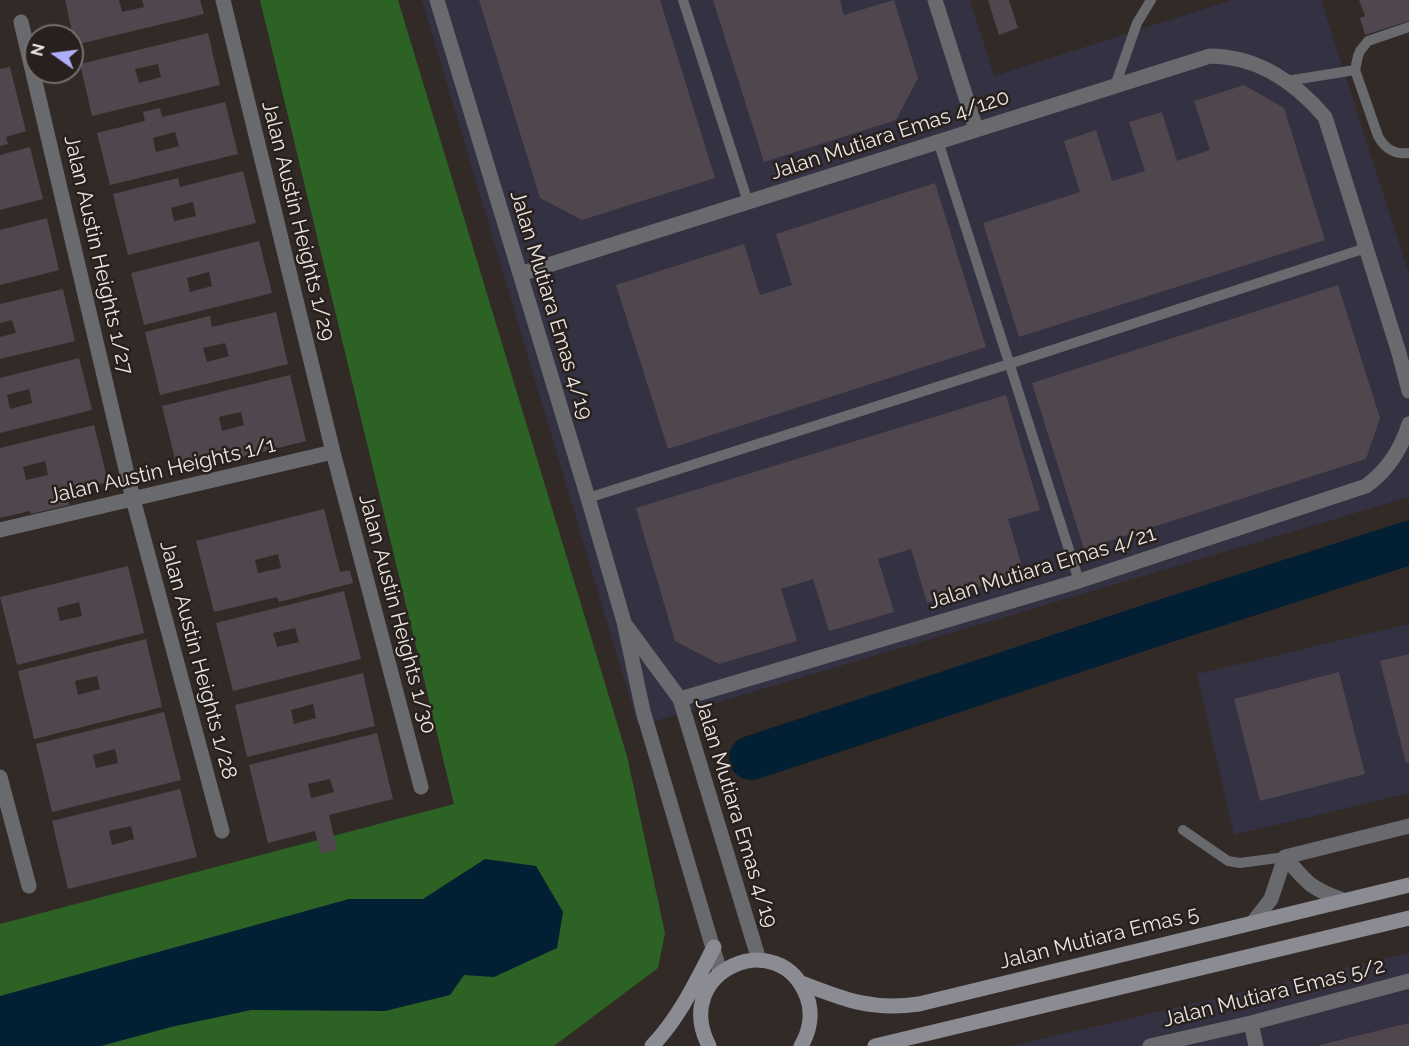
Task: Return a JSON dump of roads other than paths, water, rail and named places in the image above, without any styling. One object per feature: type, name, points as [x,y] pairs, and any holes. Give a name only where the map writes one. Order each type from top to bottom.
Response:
[{"type":"street","name":"Jalan Austin Heights 1/29","points":[[223,0],[333,452]]},
{"type":"street","name":"Jalan Mutiara Emas 4/19","points":[[437,0],[588,498],[624,622],[643,711],[720,972]]},
{"type":"street","points":[[935,0],[976,129]]},
{"type":"street","name":"Jalan Austin Heights 1/27","points":[[21,22],[134,499]]},
{"type":"street","name":"Jalan Mutiara Emas 4/120","points":[[520,274],[1210,56],[1226,56],[1242,60],[1287,81],[1313,103],[1325,117],[1366,248],[1404,352],[1409,391]]},
{"type":"street","name":"Jalan Mutiara Emas 4/21","points":[[680,699],[1078,581],[1366,486],[1384,471],[1399,450],[1409,424]]},
{"type":"street","name":"Jalan Austin Heights 1/1","points":[[0,530],[333,452]]},
{"type":"street","name":"Jalan Austin Heights 1/30","points":[[333,452],[421,787]]},
{"type":"street","name":"Jalan Austin Heights 1/28","points":[[134,499],[222,831]]},
{"type":"street","name":"Jalan Mutiara Emas 4/19","points":[[624,622],[680,699],[759,960]]},
{"type":"street","points":[[0,777],[29,886]]},
{"type":"street","points":[[1285,857],[1409,826]]},
{"type":"street","points":[[1285,857],[1317,891],[1343,900]]},
{"type":"street","points":[[1254,921],[1271,899],[1285,857]]},
{"type":"street","name":"Jalan Mutiara Emas 5","points":[[759,960],[785,969],[799,982],[858,1004],[898,1007],[919,1004],[1409,885]]},
{"type":"street","points":[[875,1046],[1409,918]]},
{"type":"street","points":[[652,1046],[680,1010],[714,947]]},
{"type":"street","points":[[702,1042],[700,1022],[702,1001],[711,982],[720,972],[732,965],[759,960]]},
{"type":"street","name":"Jalan Mutiara Emas 5/2","points":[[1150,1046],[1251,1023],[1409,981]]},
{"type":"street","points":[[799,982],[808,1002],[810,1016],[808,1030],[801,1046]]},
{"type":"street","points":[[1251,1023],[1256,1046]]},
{"type":"lane","points":[[683,0],[748,202]]},
{"type":"lane","points":[[1115,86],[1137,23],[1151,0]]},
{"type":"lane","points":[[1409,27],[1368,41],[1360,51],[1355,70],[1382,145],[1399,154],[1409,153]]},
{"type":"lane","points":[[1287,81],[1355,70]]},
{"type":"lane","points":[[938,141],[1078,581]]},
{"type":"lane","points":[[588,498],[1366,248]]},
{"type":"lane","points":[[1183,830],[1228,861],[1240,863],[1285,857]]},
{"type":"water","points":[[485,859],[536,866],[563,912],[557,948],[494,977],[464,975],[450,995],[385,1011],[251,1010],[171,1027],[101,1046],[0,1046],[0,996],[349,899],[423,899]]},
{"type":"waterway","points":[[751,758],[1409,543]]}]
